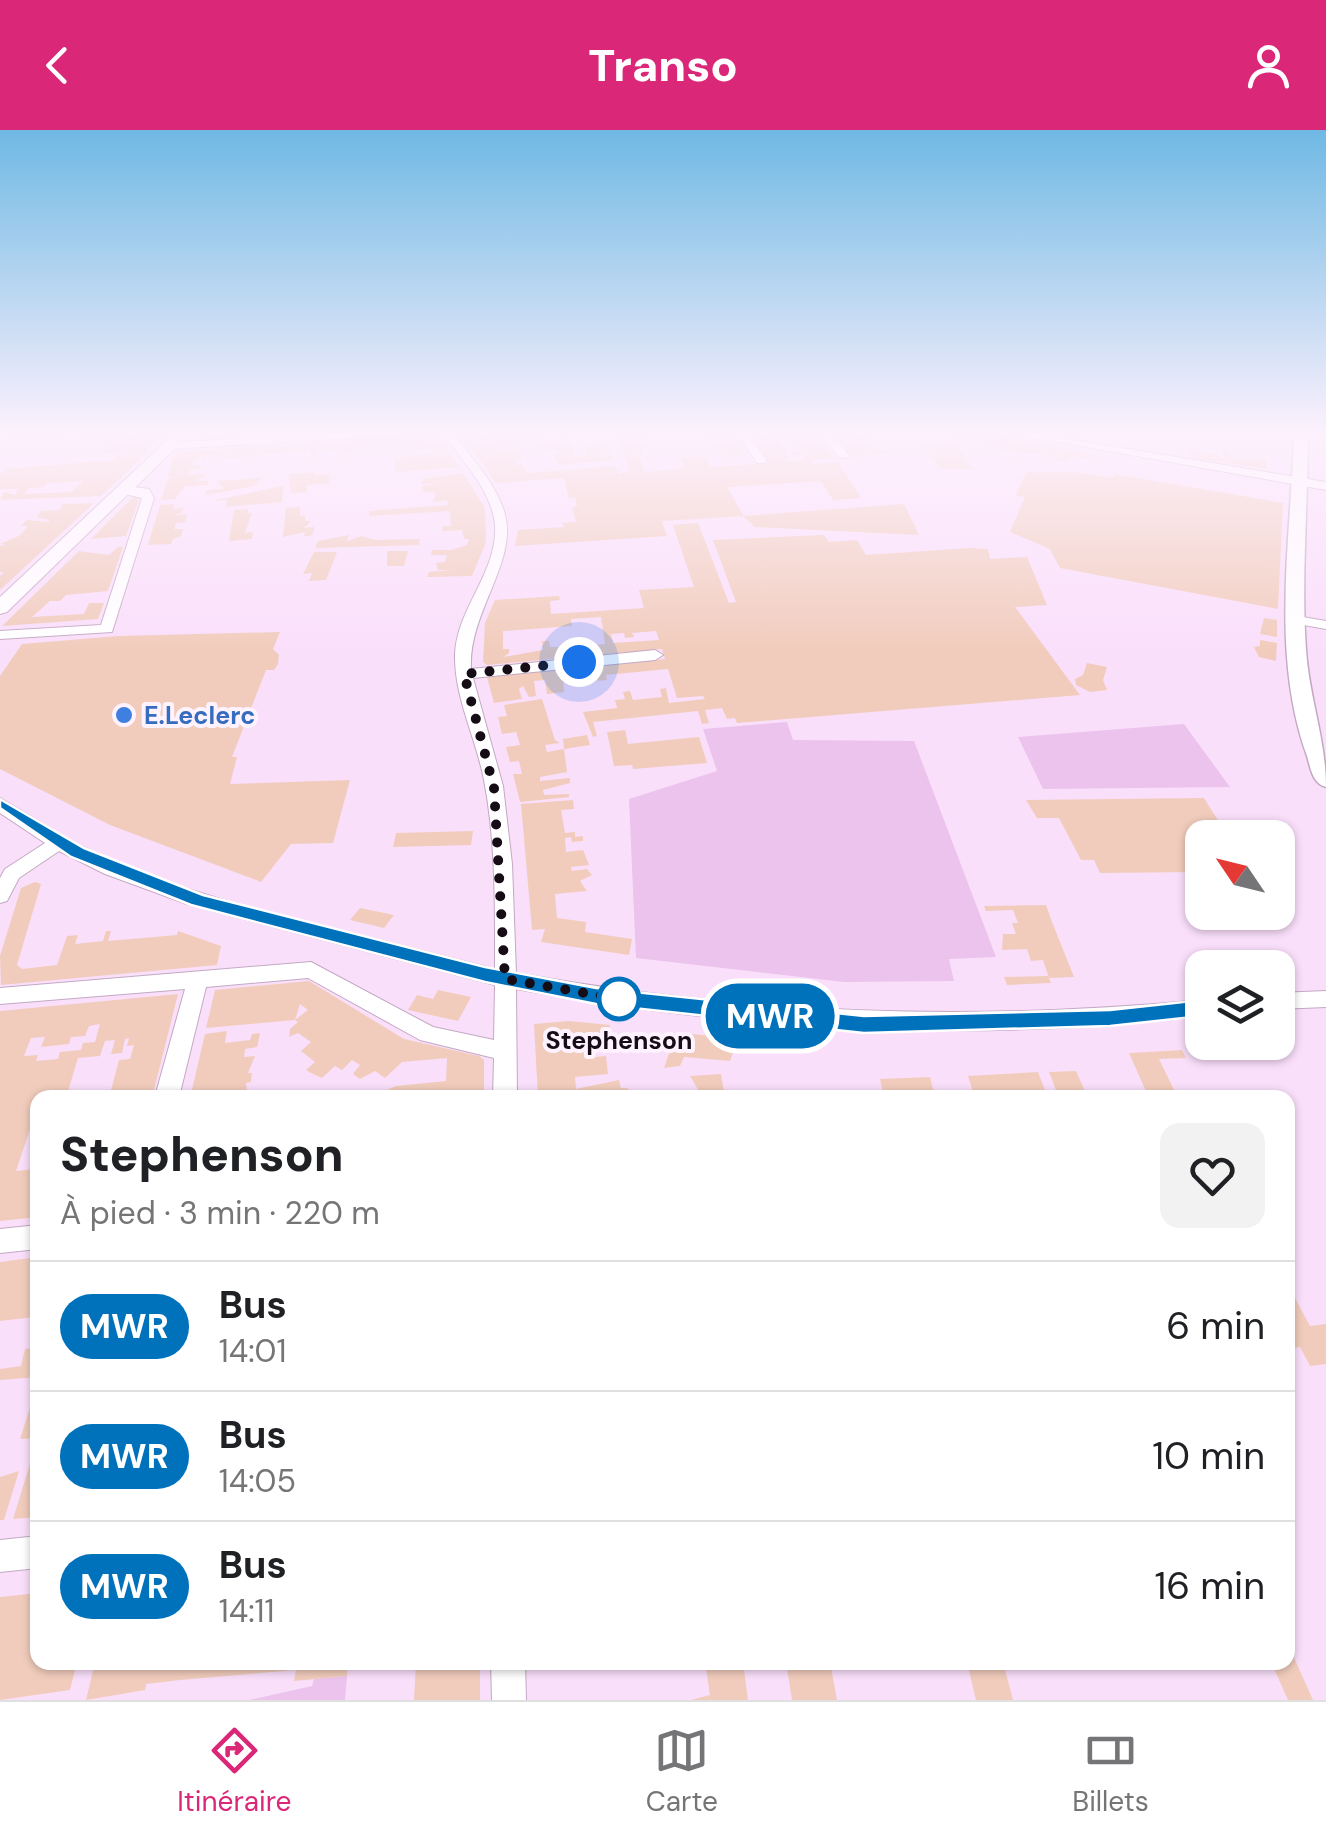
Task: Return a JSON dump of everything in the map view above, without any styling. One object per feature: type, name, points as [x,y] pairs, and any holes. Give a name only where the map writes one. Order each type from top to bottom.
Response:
[{"type":"main road","points":[[0,608],[107,506]]},
{"type":"street","points":[[0,636],[107,629],[145,506]]},
{"type":"street","points":[[495,506],[498,511],[492,548],[464,633],[464,674],[494,788],[505,979],[505,1090]]},
{"type":"street","points":[[1300,506],[1297,620],[1302,706],[1326,780]]},
{"type":"street","points":[[1297,620],[1326,625]]},
{"type":"street","points":[[464,674],[656,655]]},
{"type":"street","points":[[0,804],[60,842],[141,880],[198,900],[505,979],[665,1006],[864,1024],[1110,1018],[1185,1010]]},
{"type":"street","points":[[0,896],[12,874],[60,842]]},
{"type":"street","points":[[0,996],[311,970],[428,1034],[505,1052]]},
{"type":"street","points":[[169,1090],[198,978]]},
{"type":"street","points":[[1295,1000],[1326,998]]},
{"type":"street","points":[[0,1241],[30,1238]]},
{"type":"street","points":[[0,1556],[30,1553]]},
{"type":"street","points":[[508,1670],[508,1700]]},
{"type":"shaded area","points":[[787,722],[793,740],[914,741],[996,957],[949,959],[954,981],[844,982],[636,958],[629,799],[717,771],[703,729]]},
{"type":"shaded area","points":[[1184,724],[1230,787],[1043,789],[1018,737]]},
{"type":"shaded area","points":[[347,1676],[345,1700],[249,1700],[312,1686],[314,1679]]},
{"type":"building","points":[[61,506],[90,506],[0,590],[0,576],[4,572],[0,572],[0,546],[6,544],[0,544],[19,536],[28,526],[21,526],[27,520],[48,522],[37,517],[41,511],[59,510]]},
{"type":"building","points":[[124,506],[137,506],[126,536],[91,539]]},
{"type":"building","points":[[160,506],[183,508],[181,513],[171,516],[187,514],[185,522],[176,523],[174,529],[183,529],[181,536],[171,544],[148,545]]},
{"type":"building","points":[[484,506],[486,542],[472,576],[427,577],[429,572],[453,570],[438,570],[436,563],[445,562],[447,555],[431,555],[432,550],[467,545],[469,539],[464,539],[462,530],[442,531],[443,526],[451,526],[450,511],[369,516],[369,511]]},
{"type":"building","points":[[738,506],[744,516],[662,521],[667,536],[515,546],[518,530],[564,527],[562,523],[576,522],[572,507]]},
{"type":"building","points":[[905,506],[919,535],[755,527],[743,516]]},
{"type":"building","points":[[1021,506],[1283,506],[1278,609],[1060,568],[1050,549],[1010,532]]},
{"type":"building","points":[[300,507],[300,516],[311,521],[304,528],[314,527],[314,531],[311,536],[304,536],[305,532],[283,537],[286,508]]},
{"type":"building","points":[[248,509],[252,513],[245,533],[253,532],[252,539],[229,541],[234,510]]},
{"type":"building","points":[[698,523],[729,603],[736,602],[713,540],[824,535],[829,542],[857,540],[866,555],[970,548],[988,549],[990,559],[1027,557],[1047,605],[1015,607],[1080,695],[737,723],[735,718],[727,719],[722,708],[705,710],[709,723],[702,724],[698,711],[593,722],[597,736],[593,737],[583,712],[617,708],[615,700],[625,699],[623,692],[630,691],[633,700],[662,697],[660,689],[666,688],[669,703],[705,699],[677,698],[668,669],[606,675],[607,680],[598,681],[597,676],[563,678],[564,692],[547,694],[545,680],[534,681],[536,696],[529,697],[523,686],[519,689],[522,699],[494,703],[487,677],[490,675],[665,659],[662,649],[487,665],[483,662],[485,623],[495,600],[559,596],[560,600],[550,601],[551,614],[644,608],[639,590],[694,587],[673,525]],"holes":[[[601,617],[605,644],[585,646],[584,641],[577,641],[578,647],[550,647],[549,641],[542,641],[543,650],[503,657],[509,653],[509,649],[503,649],[503,631],[572,626],[571,619]],[[656,631],[659,640],[613,643],[611,634],[624,633],[625,638],[634,637],[632,633]]]},
{"type":"building","points":[[349,535],[347,541],[362,536],[375,540],[420,539],[419,545],[315,548],[318,541]]},
{"type":"building","points":[[123,547],[108,591],[66,595],[60,601],[50,601],[32,617],[84,614],[89,603],[104,603],[98,619],[2,626],[79,551],[109,555]]},
{"type":"building","points":[[387,551],[408,551],[404,566],[387,566]]},
{"type":"building","points":[[314,552],[337,552],[326,580],[309,581],[312,573],[303,574]]},
{"type":"building","points":[[1264,618],[1277,620],[1277,637],[1260,634]]},
{"type":"building","name":"E.Leclerc","points":[[280,632],[273,649],[279,655],[278,664],[274,670],[266,670],[232,757],[237,757],[230,784],[350,780],[333,843],[291,844],[261,882],[110,825],[0,769],[0,676],[22,644],[118,636]]},
{"type":"building","points":[[1260,640],[1277,643],[1276,661],[1259,657],[1254,647],[1260,646]]},
{"type":"building","points":[[1087,663],[1107,667],[1103,680],[1107,690],[1090,692],[1076,685],[1075,679],[1083,675]]},
{"type":"building","points":[[542,699],[555,740],[560,743],[545,745],[547,752],[564,749],[567,772],[540,777],[540,781],[570,778],[570,783],[543,790],[544,795],[569,797],[520,802],[513,774],[522,774],[519,761],[510,762],[506,747],[520,745],[516,732],[502,734],[498,717],[507,716],[504,705]]},
{"type":"building","points":[[625,730],[628,744],[699,737],[707,763],[633,769],[632,765],[614,766],[607,732]]},
{"type":"building","points":[[587,735],[590,745],[564,749],[563,739]]},
{"type":"building","points":[[1204,798],[1218,820],[1185,820],[1185,872],[1100,873],[1094,860],[1081,860],[1059,818],[1037,818],[1026,800]]},
{"type":"building","points":[[573,800],[574,809],[561,810],[565,833],[575,832],[575,837],[583,836],[583,841],[565,838],[566,852],[583,850],[589,865],[571,867],[572,871],[587,869],[592,875],[580,881],[587,891],[555,894],[557,918],[586,922],[585,932],[632,939],[629,955],[541,942],[545,929],[532,930],[521,804]]},
{"type":"building","points":[[473,831],[471,845],[393,847],[396,833]]},
{"type":"building","points":[[35,882],[41,884],[17,965],[22,969],[57,965],[67,936],[78,935],[75,944],[103,941],[106,931],[111,931],[108,941],[177,935],[178,931],[221,946],[217,965],[1,985],[0,956],[21,888]]},
{"type":"building","points":[[1046,905],[1074,977],[1049,978],[1043,960],[1031,961],[1027,949],[1002,950],[1003,934],[1016,934],[1012,923],[1018,923],[1013,910],[986,911],[984,906]]},
{"type":"building","points":[[360,908],[394,915],[384,928],[350,920]]},
{"type":"building","points":[[1048,976],[1051,983],[1007,985],[1004,977]]},
{"type":"building","points":[[309,981],[404,1039],[479,1056],[484,1060],[484,1090],[387,1090],[446,1081],[447,1058],[402,1062],[385,1078],[375,1071],[360,1079],[353,1074],[360,1065],[352,1060],[342,1070],[335,1066],[322,1078],[306,1070],[315,1062],[301,1051],[311,1042],[298,1033],[289,1037],[290,1029],[298,1022],[206,1028],[215,990]],"holes":[[[300,1004],[308,1010],[295,1020]]]},
{"type":"building","points":[[438,990],[471,997],[458,1021],[408,1010],[417,995],[433,999]]},
{"type":"building","points":[[178,994],[154,1090],[111,1090],[119,1060],[130,1059],[134,1045],[127,1046],[129,1038],[125,1039],[122,1053],[111,1054],[115,1040],[105,1041],[100,1056],[78,1058],[68,1090],[30,1090],[30,1129],[16,1171],[30,1169],[30,1218],[0,1221],[0,1011]],"holes":[[[100,1024],[95,1042],[83,1043],[81,1050],[60,1052],[58,1059],[36,1061],[38,1055],[24,1056],[31,1038],[45,1037],[41,1047],[69,1044],[71,1037],[85,1036],[89,1026]]]},
{"type":"building","points":[[569,1021],[610,1025],[611,1037],[600,1038],[601,1050],[593,1051],[594,1057],[606,1056],[608,1074],[575,1077],[576,1089],[619,1080],[621,1088],[628,1090],[538,1090],[534,1024]]},
{"type":"building","points":[[227,1031],[225,1043],[250,1040],[252,1034],[260,1033],[257,1047],[245,1049],[244,1057],[255,1056],[247,1090],[192,1090],[205,1034]]},
{"type":"building","points":[[676,1033],[738,1039],[730,1061],[684,1057],[680,1066],[664,1068]]},
{"type":"building","points":[[1182,1050],[1185,1058],[1159,1059],[1174,1090],[1145,1090],[1129,1053]]},
{"type":"building","points":[[1076,1071],[1084,1090],[1056,1090],[1049,1072]]},
{"type":"building","points":[[1038,1072],[1045,1090],[972,1090],[968,1076]]},
{"type":"building","points":[[721,1074],[724,1090],[698,1090],[690,1076]]},
{"type":"building","points":[[930,1077],[933,1090],[882,1090],[880,1079]]},
{"type":"building","points":[[30,1258],[30,1318],[0,1321],[0,1262]]},
{"type":"building","points":[[1295,1298],[1310,1326],[1326,1324],[1326,1364],[1310,1366],[1300,1347],[1295,1348]]},
{"type":"building","points":[[25,1349],[30,1349],[30,1378],[0,1380],[0,1369],[21,1366]]},
{"type":"building","points":[[30,1408],[30,1438],[20,1439]]},
{"type":"building","points":[[30,1464],[30,1518],[13,1519]]},
{"type":"building","points":[[19,1471],[4,1520],[0,1520],[0,1477]]},
{"type":"building","points":[[30,1594],[30,1670],[75,1670],[70,1690],[0,1700],[0,1597]]},
{"type":"building","points":[[1295,1660],[1313,1700],[1288,1700],[1275,1670],[1295,1670]]},
{"type":"building","points":[[93,1670],[296,1670],[146,1684],[145,1690],[86,1700]]},
{"type":"building","points":[[296,1670],[347,1670],[347,1676],[294,1681]]},
{"type":"building","points":[[416,1670],[480,1670],[480,1700],[414,1700]]},
{"type":"building","points":[[706,1670],[744,1670],[748,1700],[691,1700],[710,1695]]},
{"type":"building","points":[[787,1670],[831,1670],[837,1700],[792,1700]]},
{"type":"building","points":[[969,1670],[1005,1670],[1013,1700],[976,1700]]},
{"type":"bus line","name":"MWR","points":[[0,804],[20,820],[78,852],[198,900],[485,975],[596,996],[682,1008],[899,1025],[1134,1017],[1185,1010]]},
{"type":"place","name":"E.Leclerc","points":[[124,715]]},
{"type":"place","name":"Stephenson","points":[[619,999]]},
{"type":"route","points":[[579,662],[464,674],[494,788],[505,979],[619,999]]}]
